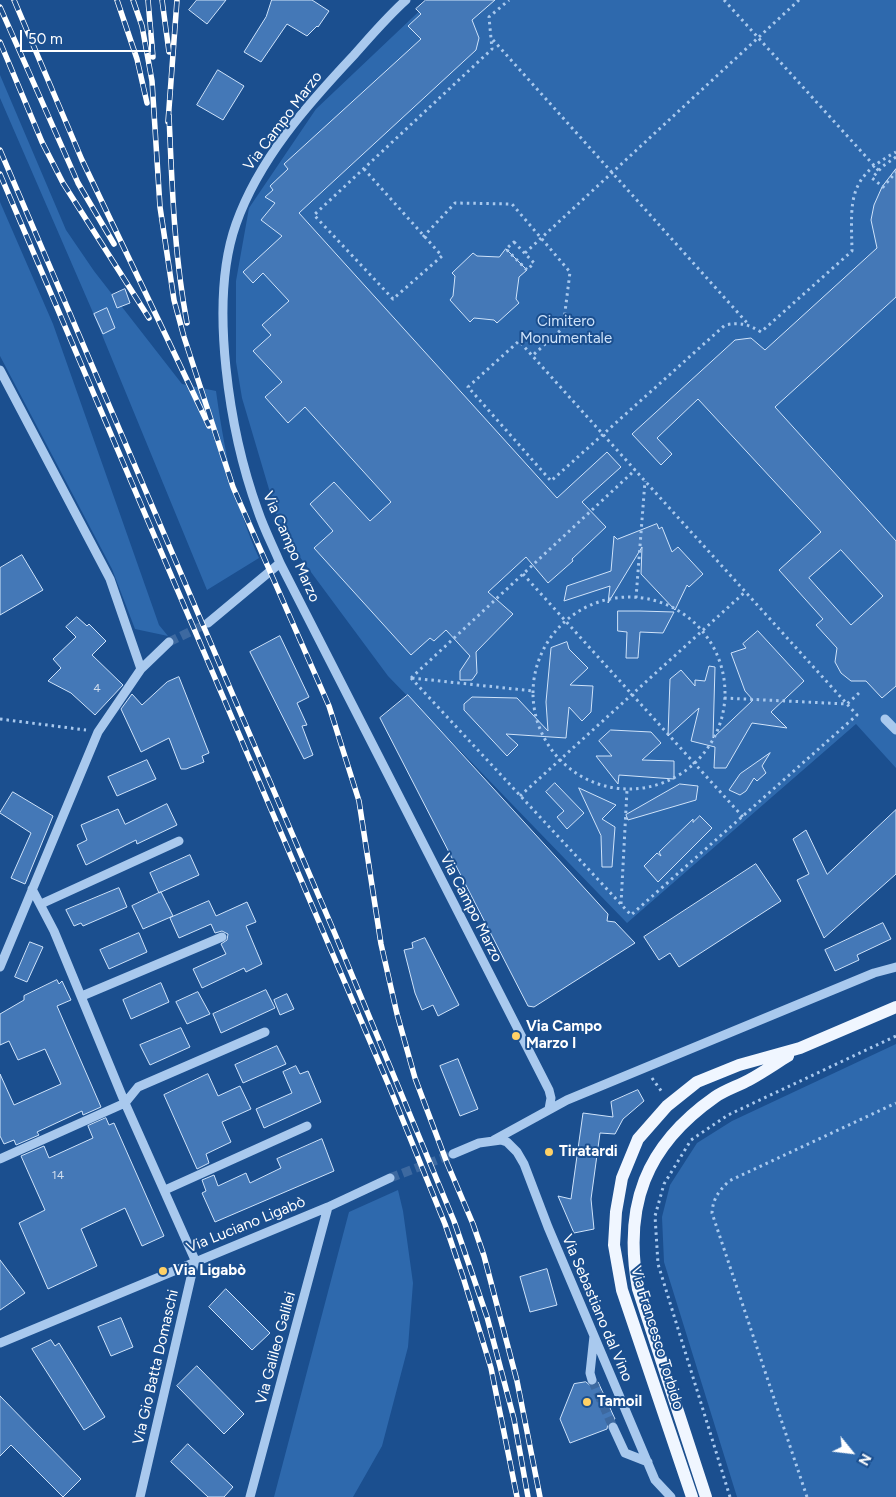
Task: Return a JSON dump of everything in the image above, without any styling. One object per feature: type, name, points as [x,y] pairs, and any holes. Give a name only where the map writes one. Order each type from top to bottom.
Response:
[{"type":"main road","name":"Via Francesco Torbido","points":[[692,1497],[622,1290],[614,1245],[616,1212],[622,1178],[638,1139],[667,1106],[697,1082],[739,1065],[800,1048],[896,1007]]},
{"type":"main road","name":"Via Francesco Torbido","points":[[706,1497],[638,1288],[633,1257],[633,1224],[646,1175],[664,1146],[685,1121],[716,1096],[751,1079],[800,1048]]},
{"type":"street","name":"Via Campo Marzo","points":[[406,0],[322,89],[268,158],[251,187],[238,218],[225,264],[226,359],[235,431],[258,512],[280,563],[549,1090],[551,1098],[548,1109]]},
{"type":"street","points":[[0,370],[110,579],[141,668]]},
{"type":"street","points":[[208,623],[280,563]]},
{"type":"street","points":[[0,967],[98,732],[141,668],[169,642]]},
{"type":"street","points":[[885,719],[896,730]]},
{"type":"street","points":[[41,904],[179,841]]},
{"type":"street","points":[[32,889],[41,904],[82,996],[125,1103],[195,1260]]},
{"type":"street","points":[[82,996],[222,937]]},
{"type":"street","points":[[454,1154],[479,1143],[494,1140],[548,1109],[874,973],[896,967]]},
{"type":"street","points":[[0,1159],[125,1103],[138,1087],[265,1032]]},
{"type":"street","points":[[165,1190],[306,1126]]},
{"type":"street","name":"Via Sebastiano dal Vino","points":[[494,1140],[507,1142],[514,1147],[524,1164],[655,1480],[671,1497]]},
{"type":"street","name":"Via Luciano Ligabò","points":[[0,1343],[195,1260],[328,1207],[390,1178]]},
{"type":"street","name":"Via Galileo Galilei","points":[[250,1497],[328,1207]]},
{"type":"street","name":"Via Gio Batta Domaschi","points":[[140,1497],[195,1260]]},
{"type":"street","points":[[592,1380],[590,1373],[594,1336]]},
{"type":"street","points":[[613,1427],[625,1453],[648,1462]]},
{"type":"path","points":[[364,169],[442,256],[394,299],[314,215],[492,49],[489,17],[509,0]]},
{"type":"path","points":[[724,0],[878,171]]},
{"type":"path","points":[[525,253],[800,0]]},
{"type":"path","points":[[492,40],[749,325],[761,332],[852,251],[851,216],[857,185],[873,165],[896,152]]},
{"type":"path","points":[[896,157],[872,178],[883,187],[896,172]]},
{"type":"path","points":[[423,237],[454,203],[512,204],[570,272],[564,328],[532,356]]},
{"type":"path","points":[[514,242],[525,253],[534,263],[526,270],[506,249],[514,242]]},
{"type":"path","points":[[411,678],[631,916],[857,715],[603,435],[519,341],[468,387],[551,481],[603,435],[725,325],[738,323],[749,325]]},
{"type":"path","points":[[411,678],[635,470]]},
{"type":"path","points":[[636,598],[645,481]]},
{"type":"path","points":[[523,574],[743,817]]},
{"type":"path","points":[[520,796],[745,592]]},
{"type":"path","points":[[613,598],[636,598],[673,607],[698,625],[715,650],[725,681],[724,698],[723,714],[711,745],[689,769],[660,785],[628,790],[595,784],[567,768],[560,760],[546,742],[534,712],[533,681],[542,652],[560,626],[566,622],[584,608],[613,598]]},
{"type":"path","points":[[411,678],[533,691]]},
{"type":"path","points":[[724,698],[847,704],[859,693]]},
{"type":"path","points":[[0,719],[98,732]]},
{"type":"path","points":[[621,904],[628,790]]},
{"type":"path","points":[[730,1497],[658,1264],[655,1216],[664,1184],[691,1140],[728,1115],[896,1036]]},
{"type":"path","points":[[651,1075],[662,1092]]},
{"type":"path","points":[[807,1497],[712,1213],[713,1202],[717,1193],[729,1181],[896,1103]]},
{"type":"green space","name":"Cimitero Monumentale","points":[[431,0],[896,0],[896,768],[856,724],[627,923],[388,676],[282,533],[242,398],[236,362],[236,281],[249,208],[316,109]]},
{"type":"green space","points":[[0,75],[66,230],[94,271],[182,384],[216,391],[237,497],[259,558],[207,590],[91,308],[0,98]]},
{"type":"green space","points":[[0,202],[53,324],[159,625],[168,636],[135,629],[112,569],[0,356]]},
{"type":"green space","points":[[896,1044],[896,1497],[737,1497],[664,1262],[662,1217],[670,1185],[697,1143],[732,1121]]},
{"type":"green space","points":[[398,1190],[403,1211],[413,1283],[408,1347],[382,1446],[353,1497],[274,1497],[349,1212]]},
{"type":"building","points":[[197,0],[226,0],[207,24],[189,10]]},
{"type":"building","points":[[272,0],[312,0],[329,11],[318,27],[307,36],[287,24],[261,62],[244,52],[266,17]]},
{"type":"building","points":[[426,0],[495,0],[472,20],[479,38],[476,50],[299,213],[557,498],[607,452],[621,467],[582,502],[606,527],[572,559],[573,561],[548,583],[526,557],[488,592],[513,614],[476,652],[477,673],[472,680],[460,680],[460,671],[470,656],[446,630],[434,641],[430,638],[411,655],[314,548],[333,531],[310,504],[334,482],[370,521],[391,502],[305,407],[288,423],[265,397],[282,382],[253,351],[271,335],[262,325],[289,301],[263,273],[253,283],[243,272],[282,236],[261,220],[275,203],[265,197],[273,190],[270,186],[288,169],[284,164],[421,39],[408,26],[421,14],[416,9]]},
{"type":"building","points":[[218,70],[244,86],[223,120],[197,105]]},
{"type":"building","points":[[896,169],[896,297],[775,407],[896,541],[896,686],[882,698],[866,681],[851,681],[841,673],[835,662],[837,648],[816,625],[823,619],[779,570],[821,532],[698,399],[657,438],[672,454],[661,465],[632,434],[735,340],[751,338],[765,350],[877,248],[871,220],[874,205],[882,187]],"holes":[[[841,550],[883,596],[851,625],[809,578]]]},
{"type":"building","points":[[506,249],[527,270],[519,277],[516,299],[519,303],[497,323],[494,320],[474,318],[470,322],[450,300],[453,296],[455,276],[452,273],[473,253],[477,256],[499,257]]},
{"type":"building","points":[[125,289],[130,303],[117,308],[112,295]]},
{"type":"building","points":[[107,308],[115,328],[103,334],[94,314]]},
{"type":"building","points":[[657,524],[659,529],[662,527],[672,552],[678,547],[703,574],[689,587],[687,585],[675,610],[641,574],[642,547],[608,603],[610,586],[564,601],[567,586],[611,571],[614,536],[617,539]]},
{"type":"building","points":[[22,555],[43,590],[0,615],[0,568]]},
{"type":"building","points":[[618,611],[674,612],[663,633],[640,632],[638,658],[626,658],[627,632],[618,631]]},
{"type":"building","points":[[77,617],[87,626],[89,624],[106,641],[92,655],[123,685],[95,715],[71,693],[48,681],[61,668],[53,659],[76,637],[66,627]]},
{"type":"building","points":[[758,631],[804,681],[771,712],[787,728],[752,723],[726,768],[714,768],[715,747],[691,741],[699,708],[668,736],[670,679],[681,670],[695,686],[695,680],[705,681],[709,666],[715,667],[713,738],[753,700],[745,691],[731,653],[746,648],[743,644]]},
{"type":"building","points":[[280,636],[309,697],[297,703],[307,725],[302,726],[313,755],[304,759],[250,652]]},
{"type":"building","points":[[567,642],[569,649],[588,668],[570,685],[593,686],[591,712],[582,721],[569,707],[566,738],[506,734],[518,745],[507,756],[464,710],[464,704],[472,697],[517,698],[548,731],[546,702],[551,648]]},
{"type":"building","points":[[179,677],[209,753],[202,756],[204,762],[186,769],[181,769],[169,738],[141,752],[121,709],[132,694],[142,705],[167,682]]},
{"type":"building","points":[[408,695],[608,914],[607,921],[615,922],[635,943],[534,1007],[528,1006],[380,718]]},
{"type":"building","points":[[611,730],[651,732],[661,743],[642,760],[674,761],[674,779],[619,775],[618,784],[596,756],[612,756],[599,741]]},
{"type":"building","points":[[770,753],[762,766],[766,773],[757,781],[754,778],[746,791],[740,795],[729,790],[740,774]]},
{"type":"building","points":[[147,760],[156,779],[117,796],[108,777]]},
{"type":"building","points":[[555,783],[584,813],[567,829],[557,817],[564,811],[546,792]]},
{"type":"building","points":[[680,784],[698,786],[696,800],[628,820],[626,815]]},
{"type":"building","points":[[579,788],[616,805],[602,819],[615,827],[612,867],[602,867],[601,836]]},
{"type":"building","points":[[13,792],[53,816],[25,884],[11,878],[31,833],[0,813]]},
{"type":"building","points":[[167,804],[177,825],[137,844],[136,840],[86,865],[77,845],[87,840],[81,825],[118,809],[125,824]]},
{"type":"building","points":[[896,810],[896,874],[824,938],[797,880],[809,874],[793,839],[806,830],[827,874]]},
{"type":"building","points":[[700,816],[712,828],[658,882],[644,866],[657,853],[661,856],[659,852],[693,819],[693,822]]},
{"type":"building","points":[[190,855],[199,875],[159,893],[150,873]]},
{"type":"building","points":[[756,864],[781,901],[679,967],[670,953],[659,960],[644,937]]},
{"type":"building","points":[[119,888],[127,907],[83,926],[81,923],[74,926],[66,910]]},
{"type":"building","points":[[161,892],[173,916],[143,929],[132,906]]},
{"type":"building","points":[[209,901],[216,916],[247,902],[256,922],[246,926],[262,964],[246,972],[244,968],[202,988],[193,969],[226,954],[221,944],[227,940],[228,934],[222,931],[215,933],[211,924],[179,938],[170,918]]},
{"type":"building","points":[[883,923],[891,939],[857,955],[859,960],[835,971],[825,950]]},
{"type":"building","points":[[139,933],[147,952],[109,969],[100,950]]},
{"type":"building","points":[[425,938],[459,1005],[438,1016],[433,1005],[422,1010],[415,993],[404,950],[413,948],[412,943]]},
{"type":"building","points":[[30,942],[43,947],[27,982],[15,977]]},
{"type":"building","points":[[57,980],[59,984],[62,981],[71,1000],[57,1006],[101,1107],[83,1115],[82,1111],[37,1132],[39,1135],[16,1145],[14,1140],[4,1144],[0,1136],[0,1074],[14,1105],[61,1084],[45,1049],[18,1060],[9,1041],[0,1045],[0,1014],[24,1000],[24,996]]},
{"type":"building","points":[[161,983],[169,1002],[131,1019],[123,1000]]},
{"type":"building","points":[[266,990],[275,1008],[221,1033],[213,1014]]},
{"type":"building","points":[[198,992],[210,1014],[187,1024],[176,1002]]},
{"type":"building","points":[[287,994],[294,1009],[280,1015],[274,1000]]},
{"type":"building","points":[[181,1028],[190,1047],[150,1065],[140,1045]]},
{"type":"building","points":[[277,1046],[286,1064],[243,1083],[235,1065]]},
{"type":"building","points":[[458,1059],[478,1109],[460,1116],[440,1066]]},
{"type":"building","points":[[296,1066],[300,1074],[308,1071],[321,1102],[264,1128],[256,1109],[292,1093],[283,1072]]},
{"type":"building","points":[[208,1074],[218,1096],[240,1086],[251,1109],[222,1122],[231,1142],[206,1154],[209,1163],[197,1169],[164,1095]]},
{"type":"building","points":[[638,1090],[644,1101],[623,1119],[615,1134],[600,1133],[591,1199],[594,1229],[574,1233],[558,1196],[571,1199],[583,1113],[613,1117],[611,1102]]},
{"type":"building","points":[[106,1118],[109,1125],[114,1123],[164,1236],[142,1246],[125,1208],[81,1229],[97,1266],[48,1289],[19,1223],[45,1210],[21,1156],[44,1146],[49,1158],[93,1138],[88,1126]]},
{"type":"building","points":[[322,1139],[334,1171],[215,1222],[202,1193],[206,1191],[202,1180],[214,1175],[218,1186],[246,1173],[250,1183],[281,1168],[277,1159]]},
{"type":"building","points":[[0,1260],[25,1293],[0,1310]]},
{"type":"building","points":[[547,1269],[557,1305],[530,1312],[520,1277]]},
{"type":"building","points":[[226,1289],[270,1333],[252,1350],[209,1307]]},
{"type":"building","points":[[121,1318],[133,1347],[111,1356],[98,1327]]},
{"type":"building","points":[[51,1340],[55,1346],[59,1343],[105,1417],[84,1430],[32,1349]]},
{"type":"building","points":[[197,1366],[244,1414],[224,1434],[177,1386]]},
{"type":"building","name":"Tamoil","points":[[586,1382],[591,1386],[598,1382],[615,1419],[608,1423],[607,1429],[570,1443],[560,1419],[574,1384]]},
{"type":"building","points":[[0,1396],[81,1479],[63,1497],[11,1445],[0,1456]]},
{"type":"building","points":[[188,1444],[233,1487],[224,1497],[208,1497],[171,1462]]},
{"type":"tunnel","points":[[169,642],[208,623]]},
{"type":"tunnel","points":[[390,1178],[453,1154]]},
{"type":"tunnel","points":[[592,1380],[613,1427]]},
{"type":"railway","points":[[14,0],[82,160],[209,426]]},
{"type":"railway","points":[[117,0],[137,59],[147,103]]},
{"type":"railway","points":[[133,0],[142,26],[152,81],[160,207],[174,300],[184,337],[233,487],[329,706],[359,801],[381,944],[397,1014],[415,1078],[484,1256],[517,1381],[540,1497]]},
{"type":"railway","points":[[148,0],[153,57]]},
{"type":"railway","points":[[162,0],[169,52]]},
{"type":"railway","points":[[168,122],[177,0]]},
{"type":"railway","points":[[0,7],[78,183],[114,244]]},
{"type":"railway","points":[[0,42],[42,142],[63,183],[149,318]]},
{"type":"railway","points":[[169,115],[176,245],[187,323]]},
{"type":"railway","points":[[0,150],[335,934],[454,1221],[487,1317],[514,1419],[528,1497]]},
{"type":"railway","points":[[0,174],[389,1086],[445,1224],[491,1368],[517,1497]]},
{"type":"place","name":"Via Campo Marzo I","points":[[516,1036]]},
{"type":"place","name":"Tiratardi","points":[[549,1152]]},
{"type":"place","name":"Via Ligabò","points":[[163,1271]]},
{"type":"place","name":"Tamoil","points":[[587,1402]]}]
